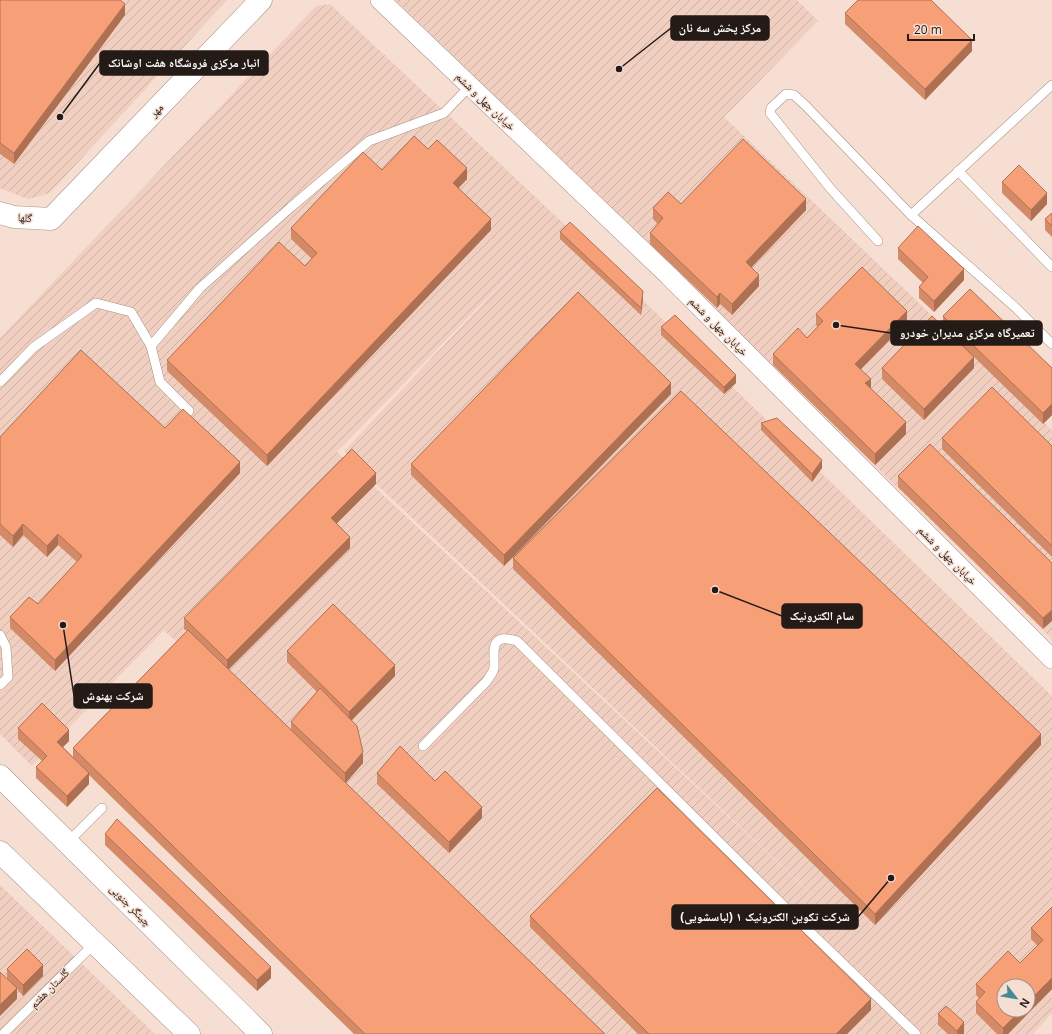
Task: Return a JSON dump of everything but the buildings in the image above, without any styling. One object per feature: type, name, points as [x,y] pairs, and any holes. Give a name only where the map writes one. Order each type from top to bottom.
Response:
[{"type":"main road","name":"مهر","points":[[51,219],[261,0]]},
{"type":"main road","name":"گلها","points":[[0,212],[14,217],[51,219]]},
{"type":"main road","name":"چیتگر جنوبی","points":[[0,776],[261,1034]]},
{"type":"main road","points":[[0,852],[189,1034]]},
{"type":"street","name":"خیابان چهل و ششم","points":[[380,0],[668,275],[1052,659]]},
{"type":"lane","points":[[911,215],[1052,85]]},
{"type":"lane","points":[[151,346],[200,288],[290,207],[370,141],[444,112],[470,86]]},
{"type":"lane","points":[[878,241],[830,188],[770,113],[771,108],[786,94],[794,95],[911,215],[1017,309],[1052,344]]},
{"type":"lane","points":[[958,171],[1052,267]]},
{"type":"lane","points":[[0,382],[34,346],[96,303],[131,312],[151,346],[160,382],[189,412]]},
{"type":"lane","points":[[0,635],[6,647],[8,676],[0,685]]},
{"type":"lane","points":[[423,746],[486,682],[494,670],[492,650],[496,643],[502,639],[510,638],[517,641],[806,928],[916,1034]]},
{"type":"lane","points":[[67,843],[102,808]]},
{"type":"lane","name":"گلستان هفتم","points":[[4,1034],[95,943]]},
{"type":"shaded area","points":[[0,0],[227,0],[50,193],[28,199],[0,188]]},
{"type":"shaded area","points":[[395,0],[797,0],[818,21],[724,117],[1052,430],[1052,639],[623,219]]},
{"type":"shaded area","points":[[330,4],[561,221],[1052,696],[1052,1013],[1033,1034],[592,1034],[164,630],[32,766],[0,734],[0,338],[316,6]],"holes":[[[531,253],[344,451],[376,484],[852,932],[337,452]]]},
{"type":"shaded area","points":[[0,885],[155,1034],[0,1034]]},
{"type":"place","name":"مرکز پخش سه نان","points":[[619,69]]},
{"type":"place","name":"انبار مرکزی فروشگاه هفت اوشانک","points":[[60,117]]},
{"type":"place","name":"تعمیرگاه مرکزی مدیران خودرو","points":[[836,325]]},
{"type":"place","name":"سام الکترونیک","points":[[715,590]]},
{"type":"place","name":"شرکت بهنوش","points":[[63,625]]},
{"type":"place","name":"شرکت تکوین الکترونیک ۱ (لباسشویی)","points":[[891,878]]}]
